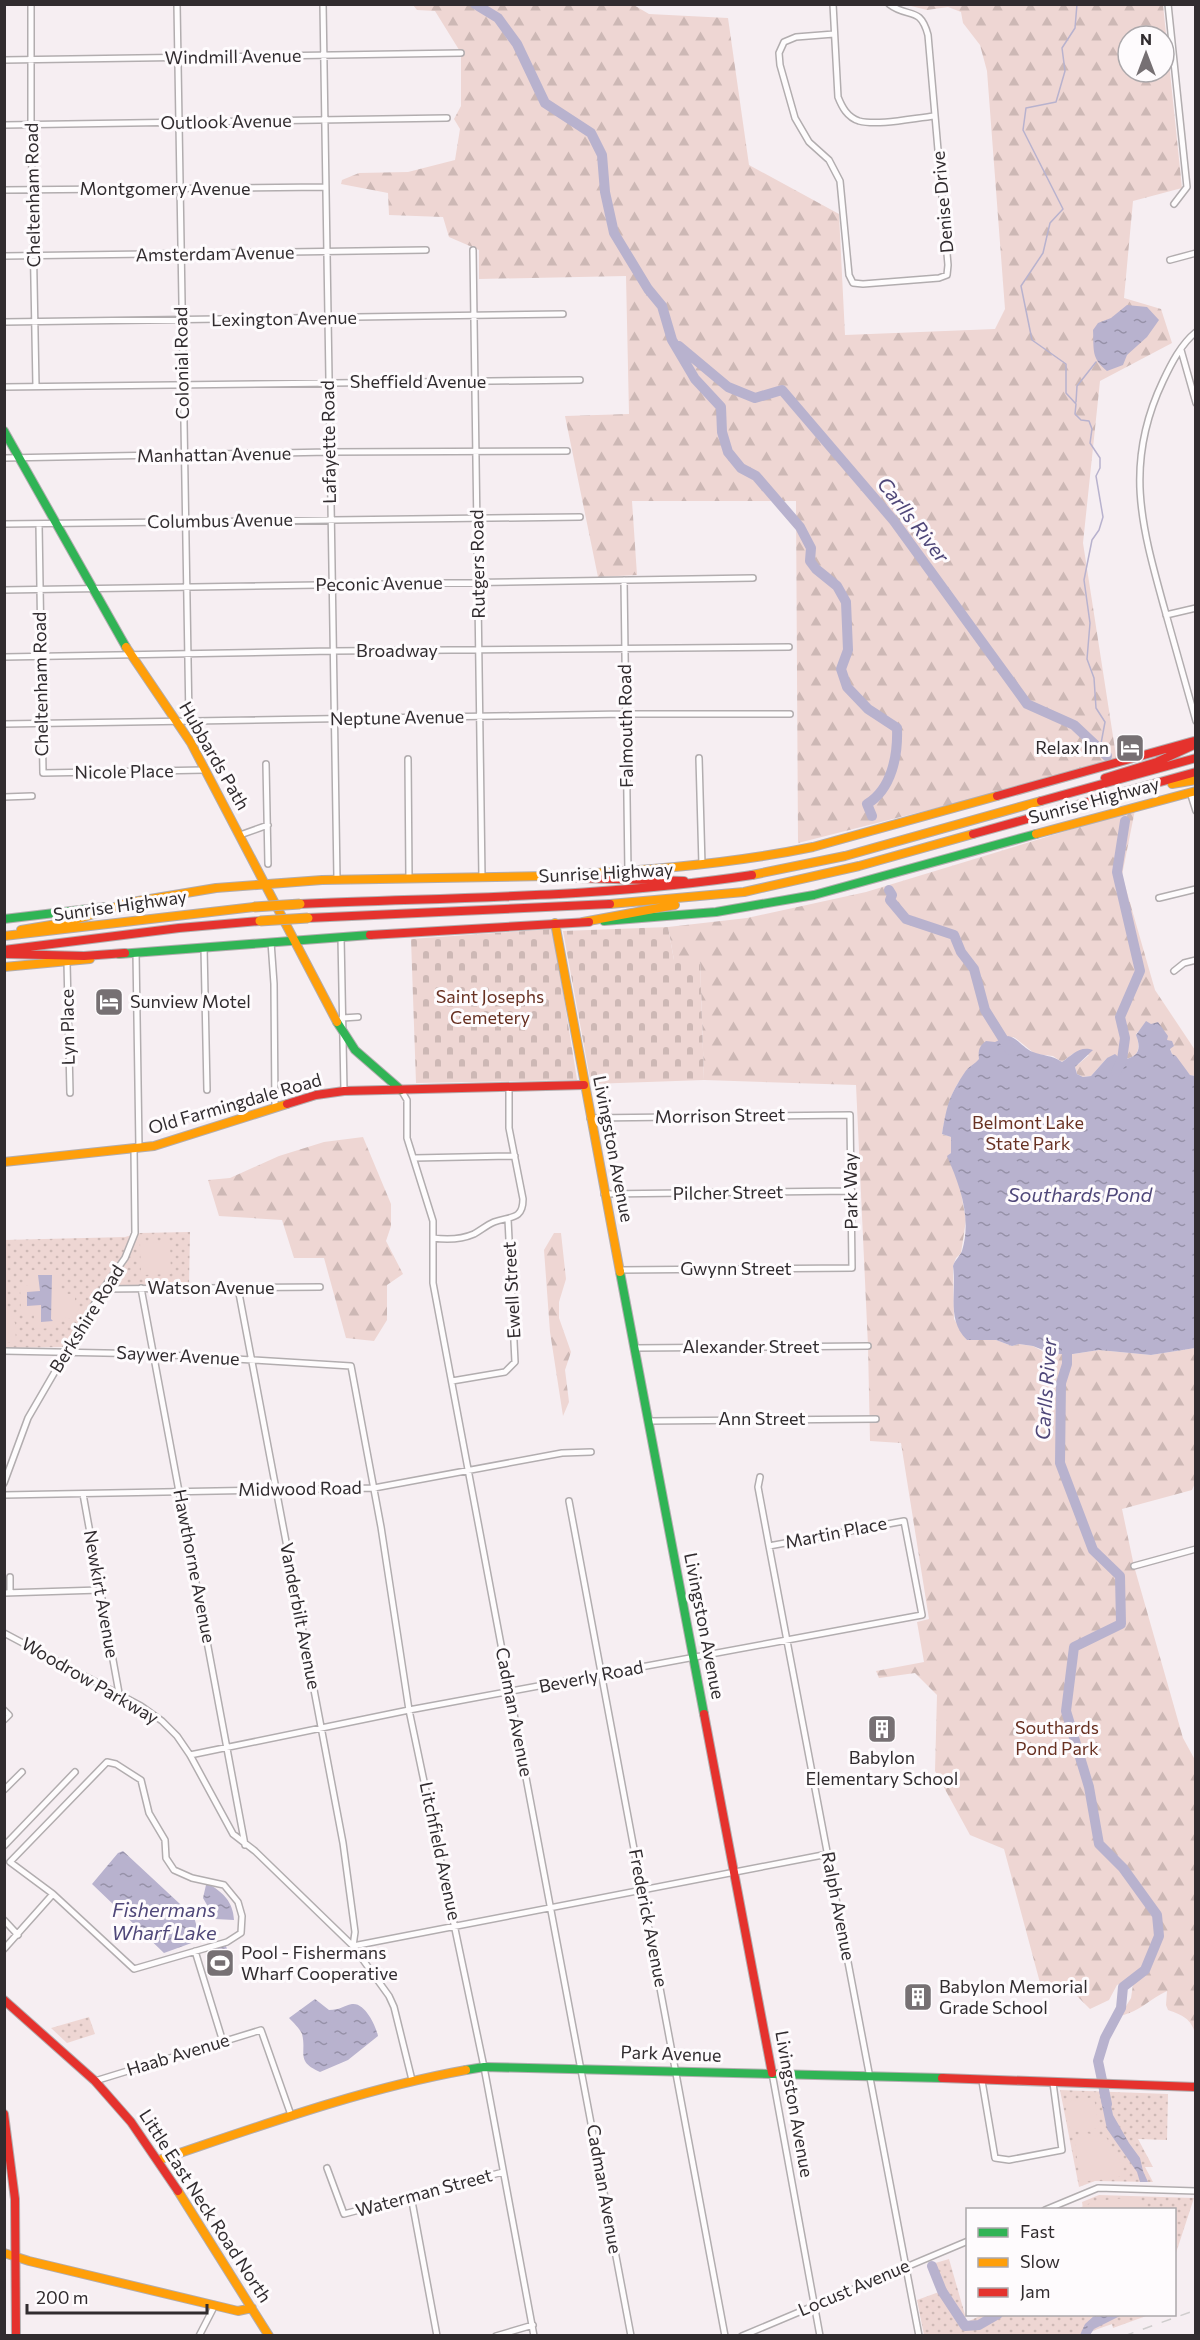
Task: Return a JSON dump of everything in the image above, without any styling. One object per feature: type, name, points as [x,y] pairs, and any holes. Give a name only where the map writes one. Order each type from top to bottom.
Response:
[{"type":"main road","name":"Hubbards Path","points":[[4,430],[131,655],[191,743],[267,884],[343,1033],[353,1049],[364,1060],[401,1090]]},
{"type":"main road","points":[[543,877],[628,872],[766,857],[813,847],[1196,743]]},
{"type":"main road","points":[[1066,794],[1156,762],[1196,743]]},
{"type":"main road","name":"Sunrise Highway","points":[[4,935],[254,907],[637,890],[717,882],[820,863],[1196,758]]},
{"type":"main road","name":"Sunrise Highway","points":[[4,951],[195,926],[308,918],[632,903],[760,889],[831,874],[1196,772]]},
{"type":"main road","points":[[1137,789],[1196,780]]},
{"type":"main road","name":"Sunrise Highway","points":[[4,967],[67,962],[124,953],[295,940],[684,916],[790,900],[845,887],[1193,791]]},
{"type":"main road","points":[[543,877],[717,882]]},
{"type":"main road","name":"Sunrise Highway","points":[[4,919],[76,911],[199,891],[267,884],[337,879],[543,877]]},
{"type":"main road","points":[[584,922],[663,908],[712,896]]},
{"type":"main road","points":[[4,935],[69,922],[130,902]]},
{"type":"main road","name":"Livingston Avenue","points":[[555,923],[604,1194],[772,2073]]},
{"type":"main road","points":[[4,951],[84,956],[124,953]]},
{"type":"main road","name":"Old Farmingdale Road","points":[[4,1162],[154,1146],[316,1095],[344,1091],[584,1085]]},
{"type":"main road","name":"Little East Neck Road North","points":[[4,2000],[95,2081],[132,2122],[159,2160],[269,2336]]},
{"type":"main road","name":"Park Avenue","points":[[159,2160],[291,2115],[412,2080],[484,2067],[772,2073],[1196,2087]]},
{"type":"main road","points":[[4,2114],[14,2180],[17,2257],[16,2336]]},
{"type":"main road","points":[[4,2253],[241,2311],[252,2308]]},
{"type":"street","name":"Cheltenham Road","points":[[31,4],[36,386]]},
{"type":"street","name":"Colonial Road","points":[[177,4],[189,721]]},
{"type":"street","name":"Lafayette Road","points":[[323,4],[337,879]]},
{"type":"street","points":[[833,4],[838,97],[842,108],[850,116],[873,122],[935,116]]},
{"type":"street","name":"Denise Drive","points":[[834,34],[796,37],[784,42],[779,53],[780,65],[795,118],[809,142],[829,160],[840,181],[849,275],[854,283],[862,284],[939,278],[947,275],[948,265],[926,26],[921,17],[914,12],[900,10],[889,4]]},
{"type":"street","points":[[1168,4],[1187,187],[1174,204]]},
{"type":"street","name":"Windmill Avenue","points":[[4,60],[461,53]]},
{"type":"street","name":"Outlook Avenue","points":[[4,125],[447,118]]},
{"type":"street","name":"Montgomery Avenue","points":[[4,190],[326,187]]},
{"type":"street","name":"Amsterdam Avenue","points":[[4,256],[426,250]]},
{"type":"street","name":"Rutgers Road","points":[[473,250],[482,878]]},
{"type":"street","points":[[1170,260],[1196,253]]},
{"type":"street","name":"Lexington Avenue","points":[[4,322],[563,314]]},
{"type":"street","points":[[1196,332],[1181,349],[1151,405],[1140,458],[1140,503],[1145,538],[1196,721]]},
{"type":"street","points":[[1181,349],[1196,403]]},
{"type":"street","name":"Sheffield Avenue","points":[[4,387],[580,380]]},
{"type":"street","name":"Manhattan Avenue","points":[[4,458],[329,452],[567,451]]},
{"type":"street","name":"Columbus Avenue","points":[[4,524],[580,517]]},
{"type":"street","name":"Cheltenham Road","points":[[39,524],[43,772]]},
{"type":"street","name":"Peconic Avenue","points":[[4,590],[753,578]]},
{"type":"street","name":"Falmouth Road","points":[[624,580],[628,872]]},
{"type":"street","points":[[1166,615],[1196,608]]},
{"type":"street","name":"Broadway","points":[[4,657],[333,651],[789,647]]},
{"type":"street","points":[[1189,698],[1196,696]]},
{"type":"street","name":"Neptune Avenue","points":[[4,723],[625,714],[790,714]]},
{"type":"street","points":[[699,758],[702,865]]},
{"type":"street","points":[[408,759],[409,878]]},
{"type":"street","points":[[266,764],[268,864]]},
{"type":"street","name":"Nicole Place","points":[[43,772],[206,770]]},
{"type":"street","points":[[1193,791],[1196,811]]},
{"type":"street","points":[[4,797],[32,796]]},
{"type":"street","points":[[240,835],[268,825]]},
{"type":"street","points":[[1159,898],[1196,889]]},
{"type":"street","points":[[341,937],[344,1091]]},
{"type":"street","points":[[271,942],[274,984],[275,1108]]},
{"type":"street","points":[[204,947],[207,1090]]},
{"type":"street","name":"Berkshire Road","points":[[4,1483],[28,1418],[65,1351],[125,1258],[135,1233],[136,952]]},
{"type":"street","points":[[1174,971],[1184,963],[1196,960]]},
{"type":"street","name":"Lyn Place","points":[[67,962],[70,1093]]},
{"type":"street","points":[[342,1018],[358,1017]]},
{"type":"street","name":"Ewell Street","points":[[452,1381],[505,1372],[515,1362],[508,1219],[517,1215],[523,1207],[509,1128],[509,1087]]},
{"type":"street","name":"Cadman Avenue","points":[[401,1090],[407,1100],[407,1138],[433,1221],[433,1283],[631,2336]]},
{"type":"street","name":"Morrison Street","points":[[590,1118],[850,1115]]},
{"type":"street","name":"Park Way","points":[[850,1115],[852,1268]]},
{"type":"street","points":[[414,1158],[515,1156]]},
{"type":"street","name":"Pilcher Street","points":[[604,1194],[852,1191]]},
{"type":"street","points":[[433,1238],[451,1240],[472,1235],[494,1222],[508,1219]]},
{"type":"street","name":"Gwynn Street","points":[[620,1270],[852,1268]]},
{"type":"street","name":"Watson Avenue","points":[[103,1289],[320,1287]]},
{"type":"street","name":"Hawthorne Avenue","points":[[141,1288],[245,1845]]},
{"type":"street","name":"Vanderbilt Avenue","points":[[238,1288],[343,1843],[355,1932],[353,1946]]},
{"type":"street","name":"Alexander Street","points":[[634,1348],[868,1347]]},
{"type":"street","name":"Saywer Avenue","points":[[4,1351],[154,1354],[351,1366]]},
{"type":"street","name":"Litchfield Avenue","points":[[351,1366],[374,1488],[409,1710],[456,1926],[534,2336]]},
{"type":"street","name":"Ann Street","points":[[648,1421],[876,1419]]},
{"type":"street","name":"Midwood Road","points":[[4,1495],[374,1488],[562,1452],[591,1452]]},
{"type":"street","name":"Ralph Avenue","points":[[760,1478],[758,1487],[919,2336]]},
{"type":"street","name":"Newkirt Avenue","points":[[83,1494],[119,1693]]},
{"type":"street","name":"Frederick Avenue","points":[[569,1501],[725,2336]]},
{"type":"street","name":"Martin Place","points":[[769,1546],[904,1521],[922,1615]]},
{"type":"street","points":[[1134,1566],[1196,1549]]},
{"type":"street","points":[[10,1577],[7,1593],[100,1590]]},
{"type":"street","name":"Beverly Road","points":[[190,1755],[321,1730],[409,1710],[922,1615]]},
{"type":"street","name":"Woodrow Parkway","points":[[4,1633],[119,1693],[162,1721],[177,1736],[190,1755],[233,1834],[255,1851],[353,1946],[389,1996],[400,2025],[412,2080]]},
{"type":"street","points":[[4,1710],[9,1715],[4,1720]]},
{"type":"street","points":[[107,1762],[116,1764],[141,1780],[149,1813],[165,1840],[166,1858],[174,1870],[192,1878],[224,1885],[237,1902],[242,1916],[241,1933],[226,1942],[134,1969],[53,1894],[10,1862],[107,1762]]},
{"type":"street","points":[[4,1790],[21,1772]]},
{"type":"street","points":[[4,1846],[75,1772]]},
{"type":"street","points":[[353,1946],[828,1854]]},
{"type":"street","points":[[4,1949],[53,1894]]},
{"type":"street","points":[[4,1920],[18,1935]]},
{"type":"street","points":[[195,1951],[223,2042]]},
{"type":"street","name":"Haab Avenue","points":[[95,2081],[261,2030],[291,2115]]},
{"type":"street","name":"Livingston Avenue","points":[[772,2073],[820,2336]]},
{"type":"street","points":[[982,2081],[995,2158],[1010,2160],[1062,2150],[1053,2083]]},
{"type":"street","name":"Waterman Street","points":[[327,2168],[344,2214],[503,2172]]},
{"type":"street","points":[[1050,2208],[1098,2188],[1196,2191]]},
{"type":"street","points":[[411,2196],[436,2336]]},
{"type":"street","name":"Locust Avenue","points":[[742,2336],[966,2242]]},
{"type":"street","points":[[199,2336],[215,2305]]},
{"type":"street","points":[[496,2336],[533,2325]]},
{"type":"green space","points":[[632,4],[649,14],[728,18],[749,165],[839,214],[845,335],[995,329],[1005,309],[987,71],[980,45],[963,23],[961,12],[948,7],[927,10],[907,5],[1163,5],[1165,24],[1116,24],[1116,84],[1171,84],[1182,188],[1133,201],[1124,298],[1161,309],[1172,343],[1100,381],[1083,543],[1117,762],[798,843],[796,501],[632,501],[637,575],[598,577],[565,416],[629,414],[626,276],[479,279],[479,250],[449,237],[443,217],[389,215],[388,193],[341,184],[342,180],[359,173],[408,172],[455,160],[460,129],[454,119],[461,106],[461,53],[435,11],[417,10],[413,5]]},
{"type":"green space","name":"Southards Pond Park","points":[[1135,810],[1122,875],[1155,990],[1195,1050],[1195,1076],[1190,1075],[1172,1054],[1167,1040],[1143,1027],[1136,1034],[1138,1049],[1136,1054],[1127,1059],[1107,1058],[1091,1076],[1083,1077],[1077,1074],[1075,1067],[1089,1055],[1074,1053],[1062,1062],[1053,1056],[1035,1054],[1014,1037],[1005,1039],[991,1046],[961,1078],[952,1094],[942,1134],[951,1137],[951,1153],[948,1156],[959,1182],[966,1220],[961,1253],[953,1266],[954,1319],[967,1340],[996,1340],[1012,1346],[1019,1344],[1033,1346],[1044,1352],[1073,1354],[1099,1350],[1151,1355],[1195,1348],[1196,1481],[1192,1490],[1122,1509],[1134,1566],[1183,1738],[1195,1760],[1195,2034],[1186,2018],[1168,2010],[1167,1991],[1134,2011],[1120,2016],[1131,1998],[1134,1978],[1117,1985],[1109,2000],[1090,2009],[1076,1995],[1049,1992],[1043,1994],[1004,1849],[970,1835],[935,1771],[937,1695],[915,1673],[879,1678],[876,1671],[924,1662],[917,1622],[929,1619],[901,1443],[870,1441],[856,1085],[704,1080],[700,960],[674,960],[668,927],[747,918],[866,892]]},
{"type":"green space","name":"Saint Josephs Cemetery","points":[[668,927],[674,960],[700,960],[704,1080],[591,1084],[563,931]]},
{"type":"green space","name":"Saint Josephs Cemetery","points":[[553,929],[577,1080],[416,1083],[411,939]]},
{"type":"green space","points":[[363,1137],[391,1204],[391,1226],[386,1241],[403,1274],[387,1285],[387,1320],[374,1341],[346,1338],[324,1258],[294,1258],[282,1220],[219,1216],[208,1180],[230,1178],[279,1156],[324,1142]]},
{"type":"green space","points":[[190,1232],[189,1286],[102,1286],[63,1347],[5,1348],[4,1240],[125,1237],[140,1233]]},
{"type":"green space","points":[[554,1233],[561,1233],[566,1279],[559,1302],[559,1318],[571,1352],[565,1370],[569,1402],[563,1416],[550,1332],[544,1250]]},
{"type":"green space","points":[[170,1242],[171,1274],[141,1275],[140,1243]]},
{"type":"green space","points":[[31,1270],[61,1270],[61,1294],[75,1294],[79,1308],[75,1317],[69,1319],[63,1317],[55,1328],[34,1329],[34,1313],[21,1313],[20,1286],[31,1285]]},
{"type":"green space","points":[[5,1301],[15,1323],[16,1342],[5,1342]]},
{"type":"green space","points":[[89,2017],[95,2034],[67,2043],[51,2028]]},
{"type":"green space","points":[[1060,2090],[1168,2094],[1167,2140],[1138,2139],[1153,2167],[1145,2167],[1153,2182],[1095,2181],[1079,2187]]},
{"type":"green space","points":[[1094,2097],[1099,2128],[1073,2132],[1070,2130],[1065,2102]]},
{"type":"green space","points":[[1086,2133],[1106,2137],[1122,2164],[1122,2176],[1083,2182],[1080,2180],[1074,2136]]},
{"type":"green space","points":[[1099,2195],[1194,2198],[1176,2253],[1176,2208],[1083,2208],[1082,2202]]},
{"type":"green space","points":[[1134,2197],[1140,2208],[1079,2208],[1097,2201]]},
{"type":"green space","points":[[949,2259],[967,2322],[980,2316],[1146,2316],[1113,2328],[1112,2324],[1081,2335],[924,2335],[917,2300],[939,2292],[930,2269],[932,2264]]},
{"type":"water","points":[[1127,305],[1147,307],[1159,320],[1147,337],[1127,355],[1123,365],[1107,371],[1096,358],[1093,330],[1098,323],[1111,318]]},
{"type":"water","name":"Southards Pond","points":[[1146,1021],[1151,1024],[1158,1022],[1168,1036],[1167,1040],[1172,1041],[1174,1046],[1170,1049],[1172,1054],[1190,1075],[1195,1076],[1195,1348],[1151,1355],[1099,1350],[1053,1354],[1033,1346],[1019,1344],[1012,1346],[996,1340],[967,1340],[954,1315],[953,1266],[962,1251],[965,1239],[965,1214],[960,1191],[947,1156],[951,1153],[951,1137],[942,1134],[947,1108],[955,1088],[966,1070],[979,1059],[979,1049],[986,1041],[995,1042],[1008,1036],[1033,1052],[1062,1062],[1080,1050],[1093,1050],[1075,1067],[1077,1074],[1083,1077],[1091,1076],[1107,1058],[1115,1054],[1122,1060],[1135,1055],[1139,1045],[1136,1035]]},
{"type":"water","points":[[38,1275],[52,1275],[51,1319],[53,1321],[41,1322],[41,1305],[27,1306],[27,1292],[40,1291]]},
{"type":"water","name":"Fishermans Wharf Lake","points":[[123,1851],[194,1917],[200,1938],[197,1941],[164,1953],[92,1884],[118,1853]]},
{"type":"water","points":[[209,1884],[226,1898],[232,1908],[234,1920],[215,1919],[203,1898],[206,1885]]},
{"type":"water","name":"Pool - Fishermans Wharf Cooperative","points":[[226,1946],[233,1969],[212,1975],[207,1957],[218,1953],[216,1948]]},
{"type":"water","points":[[315,1999],[329,2010],[357,2004],[372,2021],[378,2036],[348,2060],[320,2072],[307,2064],[302,2034],[289,2018]]},
{"type":"water","points":[[1099,2091],[1108,2091],[1113,2115],[1140,2158],[1148,2182],[1140,2182],[1137,2172],[1107,2129]]},
{"type":"water","points":[[1094,2316],[1120,2316],[1094,2329],[1090,2335],[1080,2335],[1085,2324]]},
{"type":"waterway","name":"Carlls River","points":[[475,4],[498,18],[517,44],[545,103],[591,133],[602,155],[605,192],[614,233],[648,289],[662,306],[672,340],[695,379],[721,407],[722,432],[728,452],[741,468],[756,476],[800,527],[811,548],[810,561],[837,586],[846,602],[848,650],[841,669],[847,687],[868,709],[897,728],[892,770],[882,790],[867,804],[872,816]]},
{"type":"waterway","points":[[1077,4],[1075,28],[1062,48],[1065,71],[1056,102],[1026,108],[1023,130],[1063,209],[1050,223],[1043,253],[1021,286],[1032,340],[1066,364],[1066,393],[1076,404],[1075,414],[1081,420],[1089,421],[1092,429],[1090,443],[1100,458],[1100,468],[1096,476],[1103,517],[1099,530],[1092,540],[1084,580],[1090,623],[1087,659],[1094,678],[1096,708],[1105,722],[1100,749]]},
{"type":"waterway","name":"Carlls River","points":[[679,346],[728,387],[755,398],[782,390],[894,521],[1027,704],[1074,725],[1107,756]]},
{"type":"waterway","points":[[1076,402],[1077,386],[1096,362]]},
{"type":"waterway","points":[[1116,1072],[1122,1060],[1125,1038],[1120,1017],[1140,971],[1117,872],[1125,821]]},
{"type":"waterway","name":"Carlls River","points":[[889,890],[892,895],[890,900],[906,919],[954,935],[961,952],[974,969],[985,1010],[1010,1050]]},
{"type":"waterway","name":"Carlls River","points":[[1067,1340],[1067,1364],[1061,1383],[1060,1463],[1093,1550],[1120,1576],[1121,1624],[1074,1647],[1066,1711],[1089,1787],[1099,1844],[1123,1868],[1157,1915],[1159,1936],[1145,1970],[1123,1987],[1121,2008],[1105,2038],[1098,2061],[1107,2104]]},
{"type":"waterway","points":[[932,2266],[942,2291],[965,2326],[979,2325],[995,2316]]},
{"type":"railway","points":[[1124,2336],[1196,2310]]},
{"type":"traffic: fast","points":[[4,431],[126,647]]},
{"type":"traffic: fast","points":[[604,921],[716,912],[814,895],[1036,834]]},
{"type":"traffic: fast","points":[[4,919],[105,907]]},
{"type":"traffic: fast","points":[[119,954],[370,935]]},
{"type":"traffic: fast","points":[[337,1022],[355,1050],[401,1090]]},
{"type":"traffic: fast","points":[[620,1272],[704,1714]]},
{"type":"traffic: fast","points":[[466,2070],[484,2067],[942,2078]]},
{"type":"traffic: slow","points":[[126,647],[191,743],[337,1022]]},
{"type":"traffic: slow","points":[[1172,784],[1196,780]]},
{"type":"traffic: slow","points":[[1036,834],[1196,791]]},
{"type":"traffic: slow","points":[[577,874],[696,865],[784,853],[997,796]]},
{"type":"traffic: slow","points":[[752,875],[845,856],[1041,801]]},
{"type":"traffic: slow","points":[[610,904],[744,892],[859,866],[973,834]]},
{"type":"traffic: slow","points":[[126,903],[216,888],[322,880],[547,876]]},
{"type":"traffic: slow","points":[[21,930],[69,922],[130,902]]},
{"type":"traffic: slow","points":[[254,907],[300,904]]},
{"type":"traffic: slow","points":[[583,922],[675,905]]},
{"type":"traffic: slow","points":[[4,936],[254,907]]},
{"type":"traffic: slow","points":[[260,921],[308,918]]},
{"type":"traffic: slow","points":[[555,923],[620,1272]]},
{"type":"traffic: slow","points":[[4,967],[90,959]]},
{"type":"traffic: slow","points":[[4,1162],[154,1146],[287,1104]]},
{"type":"traffic: slow","points":[[159,2160],[349,2098],[466,2070]]},
{"type":"traffic: slow","points":[[178,2191],[269,2336]]},
{"type":"traffic: slow","points":[[4,2253],[238,2311],[252,2308]]},
{"type":"traffic: jam","points":[[997,796],[1194,741]]},
{"type":"traffic: jam","points":[[1105,778],[1157,762],[1196,744]]},
{"type":"traffic: jam","points":[[1041,801],[1196,758]]},
{"type":"traffic: jam","points":[[973,834],[1196,772]]},
{"type":"traffic: jam","points":[[300,904],[583,892],[696,883],[752,875]]},
{"type":"traffic: jam","points":[[543,877],[684,881]]},
{"type":"traffic: jam","points":[[308,918],[610,904]]},
{"type":"traffic: jam","points":[[4,950],[179,928],[260,921]]},
{"type":"traffic: jam","points":[[370,935],[589,922]]},
{"type":"traffic: jam","points":[[7,954],[84,956],[125,953]]},
{"type":"traffic: jam","points":[[287,1104],[316,1095],[344,1091],[584,1085]]},
{"type":"traffic: jam","points":[[704,1714],[772,2073]]},
{"type":"traffic: jam","points":[[4,2000],[95,2081],[131,2122],[178,2191]]},
{"type":"traffic: jam","points":[[942,2078],[1196,2087]]},
{"type":"traffic: jam","points":[[4,2114],[15,2199],[16,2336]]},
{"type":"place","name":"Relax Inn","points":[[1130,748]]},
{"type":"place","name":"Sunview Motel","points":[[109,1002]]},
{"type":"place","name":"Babylon Elementary School","points":[[882,1729]]},
{"type":"place","name":"Pool - Fishermans Wharf Cooperative","points":[[220,1963]]},
{"type":"place","name":"Babylon Memorial Grade School","points":[[918,1997]]},
{"type":"park label","name":"Belmont Lake State Park","points":[[1028,1133]]}]
